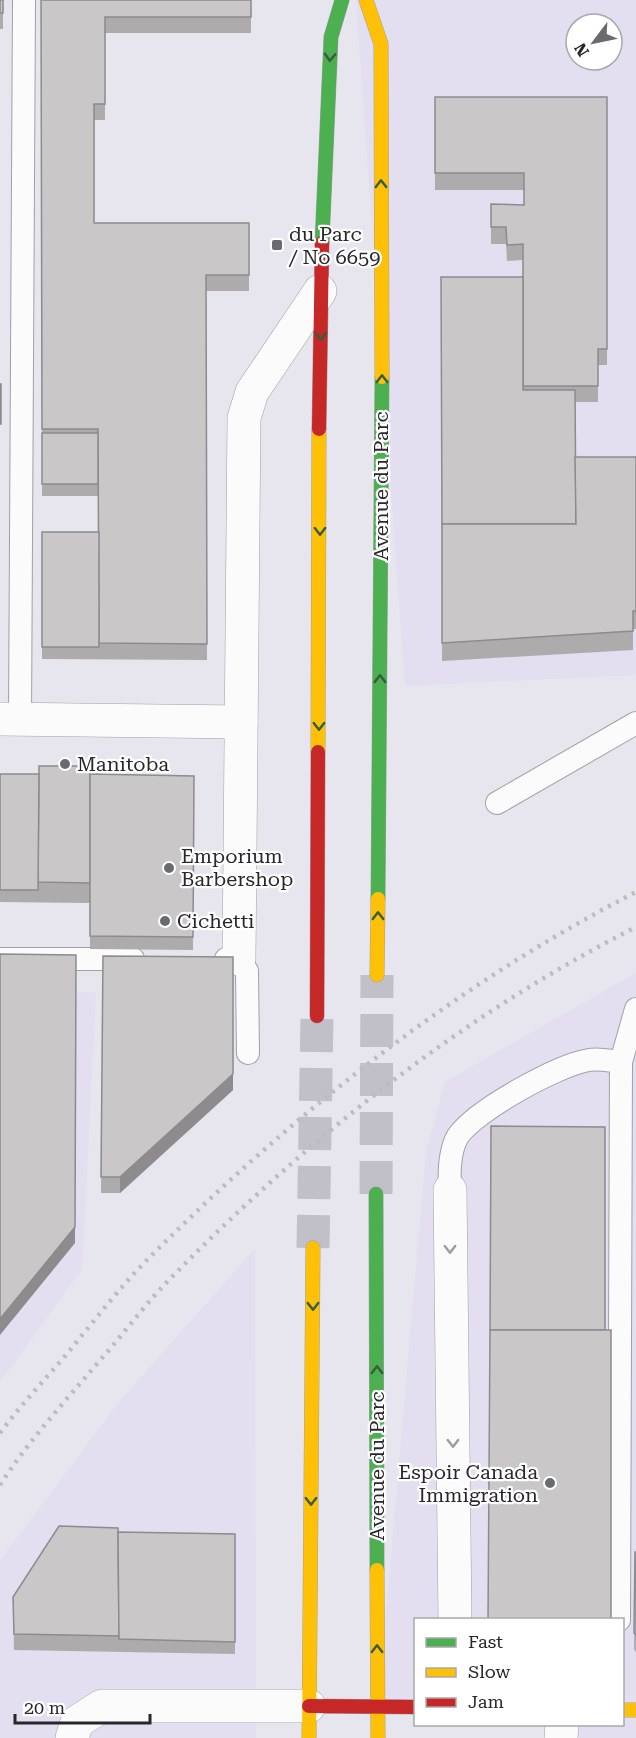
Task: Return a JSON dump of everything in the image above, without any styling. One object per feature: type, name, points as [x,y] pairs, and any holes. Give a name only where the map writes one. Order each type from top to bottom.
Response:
[{"type":"main road","points":[[317,1016],[320,291],[331,37],[342,0]]},
{"type":"main road","name":"Avenue du Parc","points":[[366,0],[381,44],[382,381],[377,975]]},
{"type":"main road","name":"Avenue du Parc","points":[[376,1194],[378,1738]]},
{"type":"main road","points":[[313,1248],[309,1722],[378,1707],[414,1707]]},
{"type":"street","points":[[223,959],[241,722],[244,418],[252,392],[320,291]]},
{"type":"street","points":[[10,720],[241,722]]},
{"type":"street","points":[[450,1190],[455,1618]]},
{"type":"street","points":[[74,1730],[102,1706],[309,1722]]},
{"type":"lane","points":[[10,720],[24,0]]},
{"type":"lane","points":[[497,802],[636,723]]},
{"type":"lane","points":[[0,959],[150,959]]},
{"type":"lane","points":[[223,959],[247,971],[248,1053]]},
{"type":"lane","points":[[619,1618],[621,1062],[636,1009]]},
{"type":"lane","points":[[450,1190],[448,1168],[458,1136],[494,1102],[539,1079],[589,1060],[621,1062]]},
{"type":"shaded area","points":[[356,0],[636,0],[636,675],[405,686]]},
{"type":"shaded area","points":[[636,973],[636,1738],[561,1738],[562,1726],[624,1726],[624,1618],[414,1618],[414,1707],[378,1707],[426,1151],[445,1082]]},
{"type":"shaded area","points":[[0,987],[96,993],[82,1269],[0,1382]]},
{"type":"shaded area","points":[[255,1249],[256,1738],[0,1738],[0,1561],[118,1403]]},
{"type":"building","points":[[0,0],[3,0],[3,13],[0,13]]},
{"type":"building","points":[[41,0],[251,0],[251,17],[105,17],[105,104],[94,104],[94,223],[249,223],[249,275],[206,275],[207,644],[99,643],[98,429],[42,429]]},
{"type":"building","points":[[435,97],[607,97],[607,349],[598,349],[598,386],[523,386],[523,244],[507,245],[506,227],[491,227],[491,204],[524,205],[524,173],[435,173]]},
{"type":"building","points":[[441,277],[523,277],[523,390],[575,390],[576,524],[442,524]]},
{"type":"building","points":[[1,384],[1,424],[0,424]]},
{"type":"building","points":[[42,433],[98,433],[98,484],[42,484]]},
{"type":"building","points":[[575,457],[636,457],[636,611],[633,611],[633,631],[442,643],[442,524],[576,524]]},
{"type":"building","points":[[42,532],[99,532],[99,647],[42,647]]},
{"type":"building","points":[[39,766],[90,766],[90,883],[38,882]]},
{"type":"building","points":[[0,774],[39,774],[38,890],[0,890]]},
{"type":"building","points":[[90,774],[194,776],[193,937],[90,936]]},
{"type":"building","points":[[0,954],[76,955],[75,1227],[0,1319]]},
{"type":"building","points":[[103,956],[233,957],[233,1074],[120,1177],[101,1177]]},
{"type":"building","points":[[491,1126],[605,1127],[605,1330],[490,1330]]},
{"type":"building","points":[[490,1330],[611,1330],[611,1618],[488,1618]]},
{"type":"building","points":[[59,1526],[118,1528],[119,1636],[14,1634],[13,1597]]},
{"type":"building","points":[[118,1532],[235,1534],[235,1642],[119,1639]]},
{"type":"building","points":[[636,1552],[636,1635],[634,1633]]},
{"type":"tunnel","points":[[376,1194],[377,975]]},
{"type":"tunnel","points":[[313,1248],[317,1016]]},
{"type":"railway","points":[[0,1433],[144,1263],[199,1209],[315,1106],[438,1012],[502,969],[636,892]]},
{"type":"railway","points":[[0,1485],[49,1420],[159,1291],[219,1230],[273,1180],[329,1131],[447,1041],[508,1000],[636,927]]},
{"type":"traffic: fast","points":[[322,243],[331,37],[342,0]]},
{"type":"traffic: fast","points":[[378,899],[382,377]]},
{"type":"traffic: fast","points":[[376,1194],[377,1570]]},
{"type":"traffic: slow","points":[[366,0],[381,44],[382,377]]},
{"type":"traffic: slow","points":[[318,752],[319,429]]},
{"type":"traffic: slow","points":[[377,975],[378,899]]},
{"type":"traffic: slow","points":[[309,1738],[313,1248]]},
{"type":"traffic: slow","points":[[377,1570],[378,1738]]},
{"type":"traffic: slow","points":[[624,1710],[636,1710]]},
{"type":"traffic: jam","points":[[319,429],[322,243]]},
{"type":"traffic: jam","points":[[317,1016],[318,752]]},
{"type":"traffic: jam","points":[[309,1706],[414,1707]]},
{"type":"place","name":"du Parc / No 6659","points":[[277,245]]},
{"type":"place","name":"Manitoba","points":[[65,764]]},
{"type":"place","name":"Emporium Barbershop","points":[[169,868]]},
{"type":"place","name":"Cichetti","points":[[165,921]]},
{"type":"place","name":"Espoir Canada Immigration","points":[[550,1483]]}]
